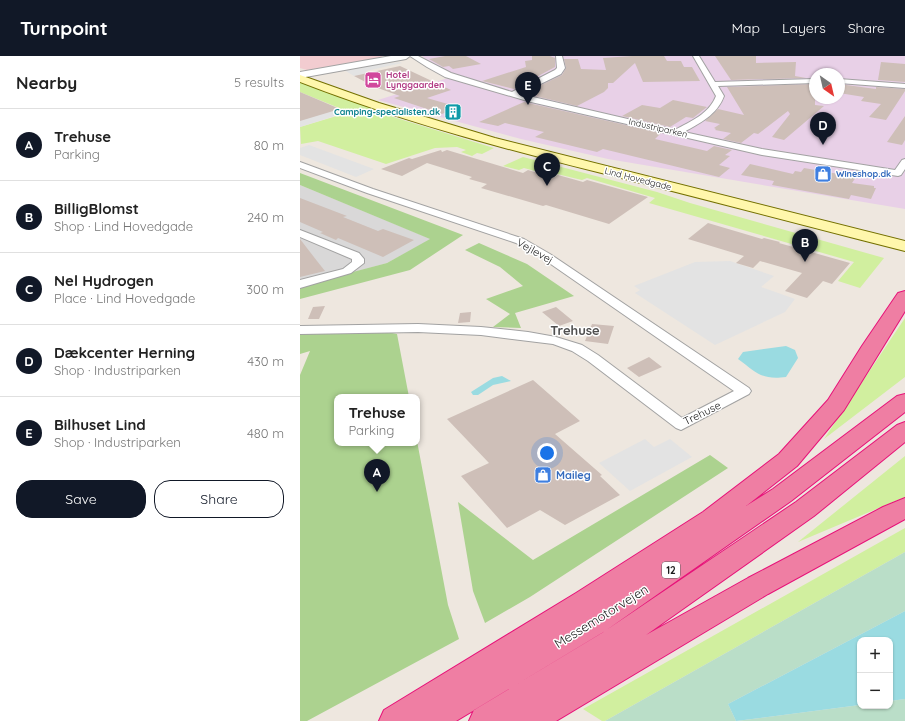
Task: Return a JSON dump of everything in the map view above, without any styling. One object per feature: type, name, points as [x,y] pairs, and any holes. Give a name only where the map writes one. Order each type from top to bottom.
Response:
[{"type":"highway","points":[[396,721],[586,601],[712,519],[788,460],[836,405],[872,346],[905,297]]},
{"type":"highway","name":"Messemotorvejen","points":[[426,721],[594,622],[782,495],[905,401]]},
{"type":"highway","name":"12","points":[[486,721],[613,642],[805,509],[905,430]]},
{"type":"highway","points":[[526,721],[758,586],[905,508]]},
{"type":"main road","name":"Lind Hovedgade","points":[[301,75],[373,104],[449,129],[539,154],[905,246]]},
{"type":"street","points":[[301,75],[390,57],[406,56]]},
{"type":"street","name":"Industriparken","points":[[413,56],[443,73],[512,95],[794,158],[898,173],[905,162]]},
{"type":"street","points":[[512,95],[558,72],[561,68],[560,56]]},
{"type":"street","points":[[678,132],[714,109],[720,96],[696,56]]},
{"type":"street","points":[[713,84],[809,81]]},
{"type":"street","points":[[845,81],[905,86]]},
{"type":"street","name":"Vejlevej","points":[[300,165],[370,191],[520,241],[552,260],[744,391]]},
{"type":"street","points":[[300,233],[354,255],[358,259],[358,264],[347,271],[300,284]]},
{"type":"street","name":"Trehuse","points":[[300,330],[418,328],[481,331],[528,336],[556,341],[577,348],[593,358],[681,425],[744,391]]},
{"type":"shaded area","points":[[300,56],[383,57],[307,70],[300,68]]},
{"type":"shaded area","points":[[422,56],[905,56],[905,209],[608,159],[521,139],[378,100],[448,78]]},
{"type":"shaded area","points":[[402,63],[366,71],[368,73],[354,76],[344,70],[363,66]]},
{"type":"shaded area","points":[[333,111],[341,114],[300,127],[300,118]]},
{"type":"shaded area","points":[[309,145],[374,169],[356,177],[300,155],[300,148]]},
{"type":"shaded area","points":[[300,185],[431,239],[387,263],[300,287]]},
{"type":"shaded area","points":[[730,261],[774,276],[761,287],[795,299],[785,312],[715,345],[635,293],[640,290],[634,286],[695,262]]},
{"type":"shaded area","points":[[645,439],[654,447],[670,439],[692,457],[630,491],[599,463]]},
{"type":"green space","points":[[300,83],[308,84],[391,115],[390,116],[494,148],[482,154],[477,153],[472,156],[461,152],[466,150],[457,147],[435,148],[386,164],[318,141],[301,144],[300,127],[340,115],[333,111],[339,108],[300,92]]},
{"type":"green space","points":[[523,157],[657,192],[690,203],[884,258],[860,288],[838,281],[854,262],[649,203],[655,198],[587,178],[582,180],[557,174],[553,176],[524,168],[519,170],[503,166]]},
{"type":"green space","points":[[300,173],[463,235],[410,270],[300,299],[300,286],[387,263],[430,239],[300,185]]},
{"type":"green space","points":[[479,243],[527,264],[574,296],[515,313],[521,328],[493,327],[510,314],[486,299],[523,286],[500,267],[465,250]]},
{"type":"green space","points":[[905,318],[905,377],[824,439]]},
{"type":"green space","points":[[377,330],[397,334],[408,394],[334,394],[334,446],[418,446],[448,605],[459,639],[307,721],[300,721],[300,375],[310,351],[300,354],[300,334]]},
{"type":"green space","points":[[710,455],[728,468],[530,597],[485,623],[473,591],[458,502],[533,560]]},
{"type":"green space","points":[[905,456],[905,497],[798,542]]},
{"type":"green space","points":[[905,528],[905,552],[605,721],[602,721],[583,709]]},
{"type":"green space","points":[[905,552],[905,611],[728,704],[736,721],[605,721]]},
{"type":"green space","points":[[905,699],[905,721],[736,721],[857,705],[857,709],[893,709],[893,701]]},
{"type":"water","points":[[786,346],[795,350],[798,358],[786,377],[778,378],[765,376],[755,372],[738,359],[743,352]]},
{"type":"water","points":[[502,376],[511,381],[493,385],[478,395],[473,395],[471,392],[493,378]]},
{"type":"water","points":[[905,611],[905,699],[893,701],[893,637],[857,637],[857,705],[736,721],[728,704]]},
{"type":"building","points":[[445,56],[466,56],[481,64],[453,69],[449,66],[443,67],[429,59]]},
{"type":"building","points":[[532,56],[550,56],[555,58],[555,67],[514,89],[482,81],[526,67],[525,61],[532,60]]},
{"type":"building","points":[[664,56],[667,61],[681,61],[684,67],[692,67],[700,81],[643,82],[635,63],[613,83],[608,83],[608,88],[604,92],[577,106],[535,96],[538,95],[527,92],[562,75],[566,68],[564,59],[578,59],[581,69],[606,70],[603,58]]},
{"type":"building","points":[[715,56],[756,56],[756,63],[796,62],[795,76],[806,78],[731,80]]},
{"type":"building","points":[[881,62],[905,64],[905,82],[878,80]]},
{"type":"building","points":[[400,66],[451,90],[427,98],[458,107],[442,114],[394,98],[400,96],[375,87],[354,76]]},
{"type":"building","points":[[809,84],[809,104],[824,106],[784,140],[772,137],[790,114],[788,111],[758,134],[754,133],[741,143],[723,139],[731,133],[715,130],[716,129],[714,128],[720,124],[705,121],[718,109],[744,115],[727,87]]},
{"type":"building","points":[[845,85],[876,89],[876,87],[905,89],[886,120],[869,117],[881,104],[861,101],[864,97],[845,94]]},
{"type":"building","points":[[300,92],[340,109],[300,121]]},
{"type":"building","points":[[673,100],[707,107],[693,118],[686,117],[670,127],[622,116],[642,105],[660,108]]},
{"type":"building","points":[[524,102],[661,133],[655,139],[707,151],[714,146],[732,150],[725,155],[730,156],[719,165],[730,168],[719,177],[603,149],[597,152],[535,137],[544,132],[505,123],[498,126],[479,122]]},
{"type":"building","points":[[905,116],[905,140],[902,145],[887,142]]},
{"type":"building","points":[[441,150],[442,152],[447,150],[523,173],[528,170],[553,178],[558,175],[583,182],[587,180],[648,197],[609,224],[546,205],[543,206],[481,188],[487,184],[469,179],[472,177],[427,163],[402,176],[381,169],[409,158],[412,159]]},
{"type":"building","points":[[750,164],[793,174],[795,171],[801,172],[804,168],[856,177],[852,183],[874,186],[874,188],[876,188],[871,199],[851,195],[849,199],[772,185],[774,181],[741,175]]},
{"type":"building","points":[[300,198],[347,216],[343,217],[378,231],[383,229],[414,240],[383,257],[338,238],[336,240],[320,233],[323,232],[300,222]]},
{"type":"building","points":[[708,223],[762,239],[764,238],[780,242],[779,243],[850,263],[832,284],[823,281],[807,298],[785,291],[802,273],[760,261],[753,268],[736,263],[744,256],[688,239]]},
{"type":"building","points":[[300,239],[317,261],[325,271],[300,277]]},
{"type":"building","points":[[325,306],[319,319],[308,319],[313,307]]},
{"type":"building","points":[[556,307],[573,321],[559,326],[542,312]]},
{"type":"building","points":[[471,312],[470,322],[458,323],[460,313]]},
{"type":"building","points":[[592,324],[614,326],[608,344],[585,341]]},
{"type":"building","points":[[649,357],[662,367],[639,377],[627,368]]},
{"type":"building","points":[[533,380],[580,421],[555,434],[602,475],[600,476],[620,495],[565,525],[540,510],[507,528],[461,476],[489,463],[447,419]]},
{"type":"place","name":"Hotel Lynggaarden","points":[[373,80]]},
{"type":"place","name":"Bilhuset Lind","points":[[528,105]]},
{"type":"place","name":"Camping-specialisten.dk","points":[[453,112]]},
{"type":"place","name":"Dækcenter Herning","points":[[823,145]]},
{"type":"place","name":"Wineshop.dk","points":[[823,174]]},
{"type":"place","name":"Nel Hydrogen","points":[[547,186]]},
{"type":"place","name":"BilligBlomst","points":[[805,262]]},
{"type":"place","name":"Maileg","points":[[543,475]]},
{"type":"place","name":"Trehuse","points":[[377,492]]},
{"type":"district","name":"Trehuse","points":[[575,330]]}]
